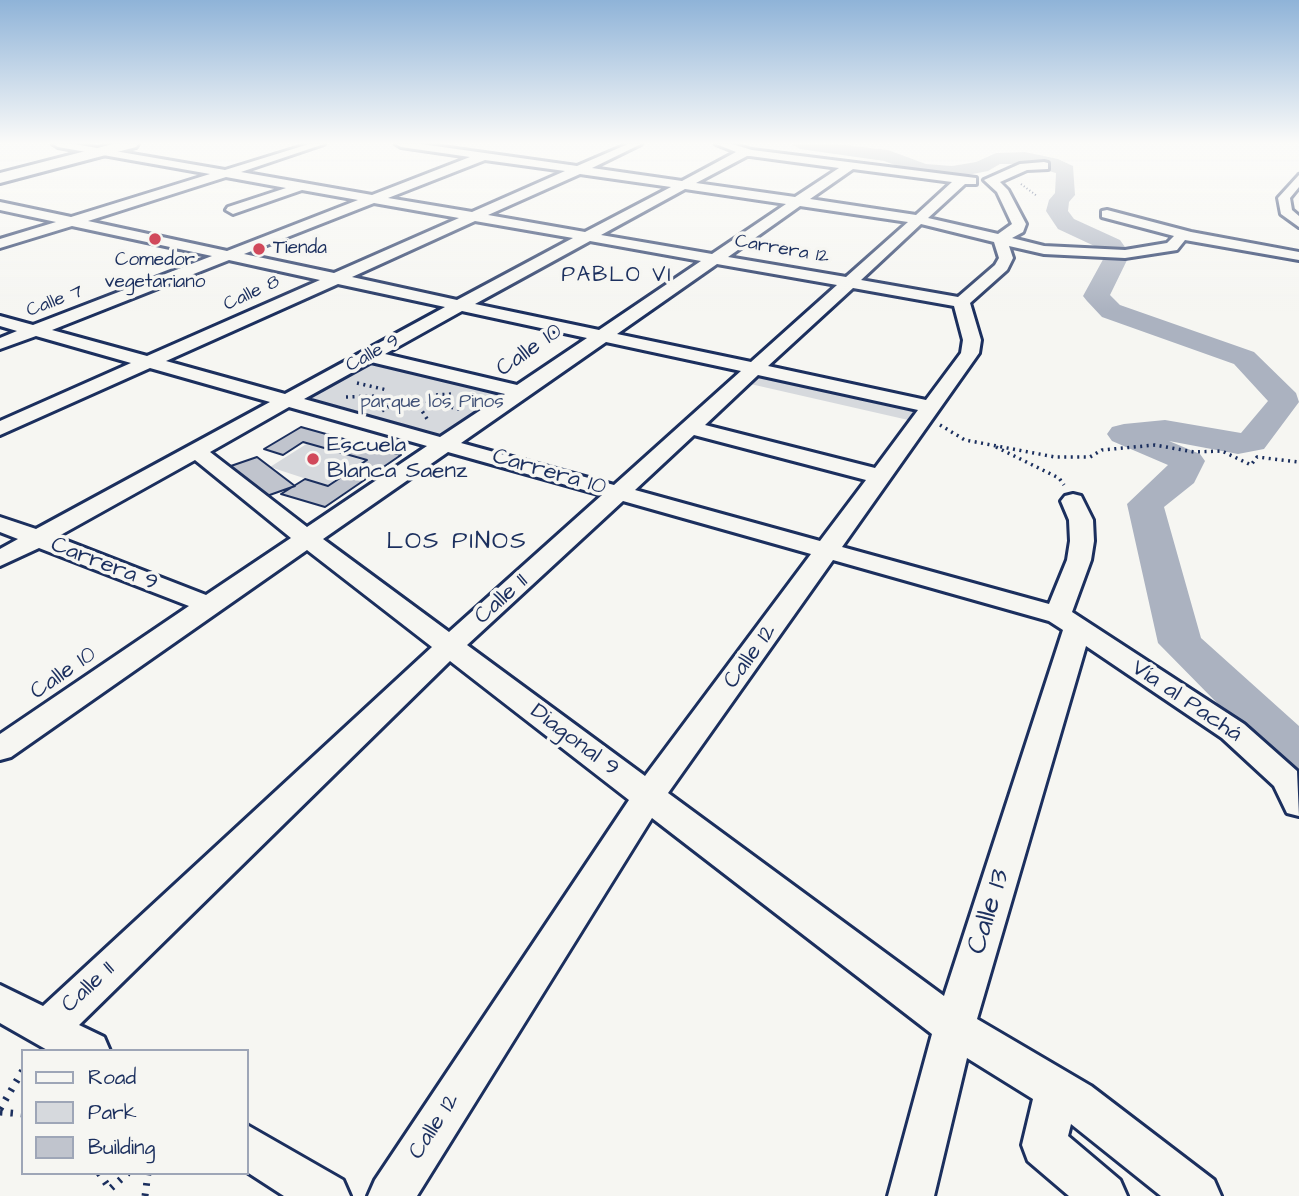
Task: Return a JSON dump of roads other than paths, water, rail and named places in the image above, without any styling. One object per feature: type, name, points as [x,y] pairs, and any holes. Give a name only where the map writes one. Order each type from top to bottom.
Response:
[{"type":"street","points":[[0,244],[139,200]]},
{"type":"street","points":[[233,210],[264,200]]},
{"type":"street","name":"Calle 7","points":[[0,344],[29,329],[363,200]]},
{"type":"street","name":"Carrera 12","points":[[378,200],[961,302]]},
{"type":"street","name":"Calle 8","points":[[0,429],[510,200]]},
{"type":"street","name":"Calle 9","points":[[0,559],[656,200]]},
{"type":"street","points":[[787,200],[917,219],[1044,250],[1119,254],[1171,247],[1182,235],[1186,235]]},
{"type":"street","name":"Calle 11","points":[[49,1027],[449,647],[940,200]]},
{"type":"street","points":[[1000,239],[1018,229],[1019,224],[1007,200]]},
{"type":"street","points":[[1284,200],[1286,211],[1299,223]]},
{"type":"street","name":"Calle 10","points":[[0,750],[795,201]]},
{"type":"street","points":[[0,206],[756,367],[928,413]]},
{"type":"street","points":[[1107,214],[1145,227],[1299,256]]},
{"type":"street","points":[[961,302],[1002,267],[1006,258],[1000,239]]},
{"type":"street","name":"Calle 12","points":[[391,1196],[648,797],[830,550],[970,353],[972,340],[961,302]]},
{"type":"street","name":"Carrera 10","points":[[0,320],[830,550],[1067,622]]},
{"type":"street","name":"Calle 7","points":[[0,336],[29,329]]},
{"type":"street","points":[[371,356],[519,391]]},
{"type":"street","points":[[691,428],[882,477]]},
{"type":"street","name":"Diagonal 9","points":[[196,451],[449,647],[954,1027],[1076,1101],[1198,1196]]},
{"type":"street","name":"Calle 13","points":[[911,1196],[954,1027],[1067,622],[1082,541],[1081,520],[1073,500]]},
{"type":"street","name":"Carrera 9","points":[[0,524],[209,606]]},
{"type":"street","name":"Vía al Pachá","points":[[1067,622],[1233,731],[1286,779],[1299,804]]},
{"type":"street","points":[[0,1003],[86,1049]]},
{"type":"street","points":[[1056,1090],[1044,1145],[1104,1196]]},
{"type":"street","points":[[248,1148],[327,1196]]},
{"type":"waterway","points":[[1059,200],[1057,211],[1066,224],[1112,245],[1118,254],[1096,296],[1111,311],[1244,358],[1285,400],[1252,442],[1238,444],[1165,430],[1124,434],[1188,461],[1181,475],[1145,504],[1180,643],[1299,755]]},
{"type":"place","name":"Comedor vegetariano","points":[[155,239]]},
{"type":"place","name":"Tienda","points":[[259,249]]},
{"type":"place","name":"Escuela Blanca Saenz","points":[[313,459]]},
{"type":"district","name":"PABLO VI","points":[[617,277]]},
{"type":"district","name":"LOS PINOS","points":[[457,543]]},
{"type":"park label","name":"parque los Pinos","points":[[432,403]]}]
